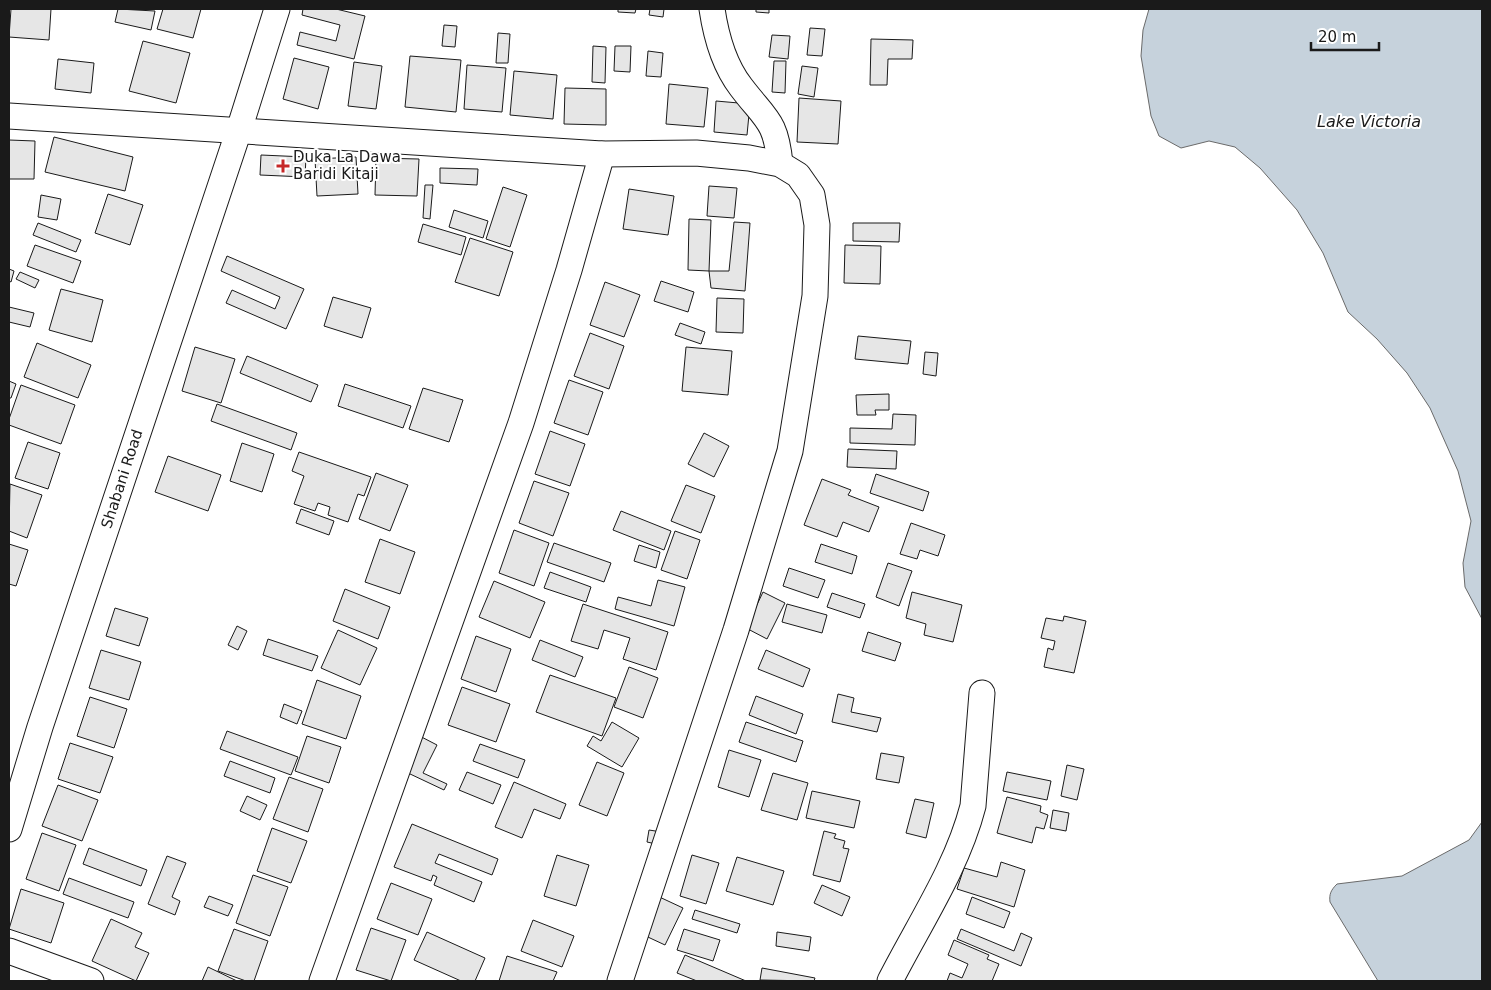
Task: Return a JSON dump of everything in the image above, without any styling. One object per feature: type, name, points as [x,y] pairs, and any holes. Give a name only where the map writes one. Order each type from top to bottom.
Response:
[{"type":"street","name":"Shabani Road","points":[[9,829],[46,708],[239,130],[277,9]]},
{"type":"street","points":[[712,9],[716,36],[725,58],[740,86],[770,122],[778,139],[780,164]]},
{"type":"street","points":[[9,116],[602,154],[696,153],[749,158],[780,164],[798,174],[812,195],[817,225],[815,296],[790,451],[736,630],[620,981]]},
{"type":"street","points":[[322,981],[521,423],[569,270],[602,154]]},
{"type":"street","points":[[890,981],[956,855],[970,819],[973,806],[982,693]]},
{"type":"street","points":[[9,951],[91,981]]},
{"type":"water","name":"Lake Victoria","points":[[1149,9],[1482,9],[1482,619],[1465,587],[1463,563],[1471,521],[1458,471],[1430,408],[1407,373],[1377,339],[1348,312],[1323,253],[1297,210],[1260,168],[1235,147],[1209,141],[1181,148],[1159,136],[1151,116],[1141,56],[1143,30]]},
{"type":"water","points":[[1482,822],[1482,981],[1378,981],[1330,902],[1332,890],[1337,884],[1402,876],[1469,840]]},
{"type":"building","points":[[11,9],[51,9],[49,40],[9,37]]},
{"type":"building","points":[[118,9],[155,11],[151,30],[115,22]]},
{"type":"building","points":[[163,9],[201,9],[193,38],[157,29]]},
{"type":"building","points":[[303,9],[336,9],[365,16],[354,59],[297,45],[300,32],[336,41],[340,25],[302,15]]},
{"type":"building","points":[[618,9],[636,9],[635,13],[618,12]]},
{"type":"building","points":[[650,9],[664,9],[663,17],[649,15]]},
{"type":"building","points":[[756,9],[769,9],[769,13],[756,12]]},
{"type":"building","points":[[444,25],[457,26],[455,47],[442,46]]},
{"type":"building","points":[[810,28],[825,29],[822,56],[807,55]]},
{"type":"building","points":[[498,33],[510,34],[508,63],[496,63]]},
{"type":"building","points":[[772,35],[790,36],[788,59],[769,57]]},
{"type":"building","points":[[871,39],[913,40],[912,59],[888,59],[887,85],[870,85]]},
{"type":"building","points":[[143,41],[190,53],[176,103],[129,91]]},
{"type":"building","points":[[593,46],[606,47],[605,83],[592,82]]},
{"type":"building","points":[[615,46],[631,46],[630,72],[614,71]]},
{"type":"building","points":[[648,51],[663,53],[661,77],[646,76]]},
{"type":"building","points":[[410,56],[461,60],[456,112],[405,107]]},
{"type":"building","points":[[294,58],[329,67],[318,109],[283,99]]},
{"type":"building","points":[[58,59],[94,63],[91,93],[55,89]]},
{"type":"building","points":[[774,61],[786,61],[785,93],[772,92]]},
{"type":"building","points":[[354,62],[382,66],[376,109],[348,106]]},
{"type":"building","points":[[467,65],[506,68],[502,112],[464,109]]},
{"type":"building","points":[[802,66],[818,68],[814,97],[798,94]]},
{"type":"building","points":[[514,71],[557,75],[553,119],[510,115]]},
{"type":"building","points":[[669,84],[708,88],[704,127],[666,124]]},
{"type":"building","points":[[565,88],[606,89],[606,125],[564,124]]},
{"type":"building","points":[[799,98],[841,101],[838,144],[797,142]]},
{"type":"building","points":[[716,101],[750,104],[747,135],[714,132]]},
{"type":"building","points":[[54,137],[133,157],[125,191],[45,172]]},
{"type":"building","points":[[9,140],[35,141],[34,179],[9,179]]},
{"type":"building","name":"Duka La Dawa Baridi Kitaji","points":[[261,155],[306,157],[305,177],[260,175]]},
{"type":"building","points":[[356,157],[358,194],[317,196],[315,159]]},
{"type":"building","points":[[376,158],[419,159],[417,196],[375,195]]},
{"type":"building","points":[[440,168],[478,169],[477,185],[440,183]]},
{"type":"building","points":[[425,185],[433,185],[430,219],[423,218]]},
{"type":"building","points":[[709,186],[737,188],[734,218],[707,216]]},
{"type":"building","points":[[503,187],[527,195],[510,247],[486,239]]},
{"type":"building","points":[[629,189],[674,196],[668,235],[623,229]]},
{"type":"building","points":[[108,194],[143,205],[130,245],[95,233]]},
{"type":"building","points":[[41,195],[61,199],[57,220],[38,217]]},
{"type":"building","points":[[454,210],[488,221],[483,238],[449,227]]},
{"type":"building","points":[[689,219],[711,220],[709,271],[688,270]]},
{"type":"building","points":[[734,222],[750,223],[745,291],[711,288],[709,271],[729,271]]},
{"type":"building","points":[[38,223],[81,240],[76,252],[33,235]]},
{"type":"building","points":[[853,223],[900,223],[899,242],[853,241]]},
{"type":"building","points":[[423,224],[466,237],[461,255],[418,242]]},
{"type":"building","points":[[470,238],[513,252],[499,296],[455,282]]},
{"type":"building","points":[[35,245],[81,261],[73,283],[27,266]]},
{"type":"building","points":[[845,245],[881,246],[880,284],[844,283]]},
{"type":"building","points":[[227,256],[304,289],[286,329],[226,303],[232,290],[275,309],[280,297],[221,271]]},
{"type":"building","points":[[9,269],[14,271],[11,282],[9,281]]},
{"type":"building","points":[[20,272],[39,280],[35,288],[16,279]]},
{"type":"building","points":[[661,281],[694,292],[688,312],[654,301]]},
{"type":"building","points":[[605,282],[640,295],[624,337],[590,325]]},
{"type":"building","points":[[61,289],[103,300],[92,342],[49,330]]},
{"type":"building","points":[[333,297],[371,308],[362,338],[324,326]]},
{"type":"building","points":[[717,298],[744,299],[743,333],[716,332]]},
{"type":"building","points":[[9,307],[34,313],[30,327],[9,322]]},
{"type":"building","points":[[680,323],[705,332],[701,344],[675,335]]},
{"type":"building","points":[[590,333],[624,346],[609,389],[574,376]]},
{"type":"building","points":[[858,336],[911,341],[908,364],[855,359]]},
{"type":"building","points":[[37,343],[91,365],[78,398],[24,377]]},
{"type":"building","points":[[195,347],[235,359],[221,403],[182,391]]},
{"type":"building","points":[[686,347],[732,351],[728,395],[682,391]]},
{"type":"building","points":[[925,352],[938,353],[936,376],[923,374]]},
{"type":"building","points":[[247,356],[318,385],[311,402],[240,373]]},
{"type":"building","points":[[569,380],[603,392],[588,435],[554,423]]},
{"type":"building","points":[[9,381],[16,384],[11,398],[9,398]]},
{"type":"building","points":[[345,384],[411,406],[403,428],[338,406]]},
{"type":"building","points":[[21,385],[75,405],[61,444],[9,425],[9,419]]},
{"type":"building","points":[[423,388],[463,400],[449,442],[409,429]]},
{"type":"building","points":[[889,394],[889,410],[875,410],[876,415],[857,415],[856,395]]},
{"type":"building","points":[[217,404],[297,433],[291,450],[211,421]]},
{"type":"building","points":[[893,414],[916,415],[915,445],[850,443],[850,428],[892,429]]},
{"type":"building","points":[[550,431],[585,444],[570,486],[535,474]]},
{"type":"building","points":[[704,433],[729,446],[714,477],[688,464]]},
{"type":"building","points":[[28,442],[60,453],[48,489],[15,478]]},
{"type":"building","points":[[242,443],[274,454],[262,492],[230,481]]},
{"type":"building","points":[[848,449],[897,451],[896,469],[847,467]]},
{"type":"building","points":[[299,452],[371,477],[364,496],[358,494],[348,522],[328,515],[330,507],[318,503],[315,511],[294,504],[304,476],[292,471]]},
{"type":"building","points":[[168,456],[221,475],[208,511],[155,492]]},
{"type":"building","points":[[376,473],[408,485],[390,531],[359,519]]},
{"type":"building","points":[[876,474],[929,492],[923,511],[870,493]]},
{"type":"building","points":[[822,479],[851,490],[848,495],[879,507],[869,532],[843,522],[837,537],[804,525]]},
{"type":"building","points":[[534,481],[569,493],[553,536],[519,523]]},
{"type":"building","points":[[10,484],[42,495],[27,538],[9,531]]},
{"type":"building","points":[[686,485],[715,496],[701,533],[671,521]]},
{"type":"building","points":[[301,509],[334,521],[329,535],[296,523]]},
{"type":"building","points":[[621,511],[671,531],[664,550],[613,530]]},
{"type":"building","points":[[911,523],[945,535],[938,556],[920,550],[917,559],[900,554]]},
{"type":"building","points":[[514,530],[549,543],[534,586],[499,573]]},
{"type":"building","points":[[675,531],[700,540],[687,579],[661,570]]},
{"type":"building","points":[[380,539],[415,552],[400,594],[365,582]]},
{"type":"building","points":[[554,543],[611,563],[604,582],[547,562]]},
{"type":"building","points":[[9,544],[28,550],[16,586],[9,584]]},
{"type":"building","points":[[821,544],[857,556],[852,574],[815,562]]},
{"type":"building","points":[[639,545],[660,552],[656,568],[634,561]]},
{"type":"building","points":[[888,563],[912,571],[899,606],[876,597]]},
{"type":"building","points":[[789,568],[825,580],[818,598],[783,586]]},
{"type":"building","points":[[550,572],[591,587],[586,602],[544,588]]},
{"type":"building","points":[[658,580],[685,587],[674,626],[615,609],[618,597],[651,606]]},
{"type":"building","points":[[494,581],[545,602],[530,638],[479,617]]},
{"type":"building","points":[[345,589],[390,607],[378,639],[333,621]]},
{"type":"building","points":[[763,592],[785,603],[767,639],[746,628]]},
{"type":"building","points":[[912,592],[962,605],[953,642],[924,635],[926,624],[906,618]]},
{"type":"building","points":[[832,593],[865,604],[860,618],[827,607]]},
{"type":"building","points":[[583,604],[668,632],[656,670],[623,659],[630,638],[604,630],[598,649],[571,641]]},
{"type":"building","points":[[787,604],[827,615],[822,633],[782,622]]},
{"type":"building","points":[[115,608],[148,618],[139,646],[106,636]]},
{"type":"building","points":[[1064,616],[1086,621],[1074,673],[1044,667],[1048,648],[1053,650],[1055,641],[1041,638],[1046,618],[1063,621]]},
{"type":"building","points":[[237,626],[247,631],[238,650],[228,645]]},
{"type":"building","points":[[338,630],[377,648],[360,685],[321,668]]},
{"type":"building","points":[[868,632],[901,643],[895,661],[862,651]]},
{"type":"building","points":[[476,636],[511,649],[496,692],[461,679]]},
{"type":"building","points":[[268,639],[318,656],[312,671],[263,655]]},
{"type":"building","points":[[540,640],[583,657],[575,677],[532,660]]},
{"type":"building","points":[[101,650],[141,662],[129,700],[89,688]]},
{"type":"building","points":[[766,650],[810,669],[803,687],[758,669]]},
{"type":"building","points":[[629,667],[658,678],[643,718],[614,707]]},
{"type":"building","points":[[550,675],[616,698],[602,736],[536,712]]},
{"type":"building","points":[[317,680],[361,696],[346,739],[302,724]]},
{"type":"building","points":[[462,687],[510,704],[496,742],[448,725]]},
{"type":"building","points":[[838,694],[854,698],[851,712],[881,718],[877,732],[832,722]]},
{"type":"building","points":[[756,696],[803,714],[796,734],[749,715]]},
{"type":"building","points":[[90,697],[127,709],[114,748],[77,736]]},
{"type":"building","points":[[284,704],[302,711],[297,724],[280,717]]},
{"type":"building","points":[[612,722],[639,738],[622,767],[587,746],[593,736],[601,741]]},
{"type":"building","points":[[746,722],[803,741],[796,762],[739,742]]},
{"type":"building","points":[[227,731],[298,757],[291,775],[220,749]]},
{"type":"building","points":[[410,731],[437,745],[423,773],[447,784],[444,790],[408,773]]},
{"type":"building","points":[[307,736],[341,747],[329,783],[295,771]]},
{"type":"building","points":[[70,743],[113,757],[100,793],[58,779]]},
{"type":"building","points":[[480,744],[525,760],[518,778],[473,761]]},
{"type":"building","points":[[729,750],[761,760],[749,797],[718,787]]},
{"type":"building","points":[[881,753],[904,757],[899,783],[876,779]]},
{"type":"building","points":[[230,761],[275,778],[270,793],[224,776]]},
{"type":"building","points":[[597,762],[624,773],[607,816],[579,805]]},
{"type":"building","points":[[1067,765],[1084,769],[1077,800],[1061,796]]},
{"type":"building","points":[[467,772],[501,785],[493,804],[459,790]]},
{"type":"building","points":[[1007,772],[1051,781],[1047,800],[1003,791]]},
{"type":"building","points":[[773,773],[808,783],[797,820],[761,810]]},
{"type":"building","points":[[289,777],[323,789],[308,832],[273,819]]},
{"type":"building","points":[[514,782],[566,804],[560,819],[534,809],[522,838],[495,827]]},
{"type":"building","points":[[58,785],[98,800],[82,841],[42,826]]},
{"type":"building","points":[[812,791],[860,801],[854,828],[806,818]]},
{"type":"building","points":[[247,796],[267,805],[260,820],[240,811]]},
{"type":"building","points":[[1007,797],[1041,806],[1040,812],[1048,815],[1044,829],[1036,827],[1032,843],[997,833]]},
{"type":"building","points":[[915,799],[934,803],[926,838],[906,833]]},
{"type":"building","points":[[1053,810],[1069,813],[1066,831],[1050,828]]},
{"type":"building","points":[[412,824],[498,859],[492,875],[439,854],[435,863],[482,882],[474,902],[434,885],[437,877],[433,875],[431,881],[394,867]]},
{"type":"building","points":[[272,828],[307,841],[291,883],[257,871]]},
{"type":"building","points":[[649,830],[668,833],[665,846],[647,842]]},
{"type":"building","points":[[824,831],[836,834],[834,838],[845,841],[843,848],[849,849],[840,882],[813,875]]},
{"type":"building","points":[[42,833],[76,845],[59,891],[26,879]]},
{"type":"building","points":[[89,848],[147,870],[141,886],[83,864]]},
{"type":"building","points":[[557,855],[589,865],[576,906],[544,896]]},
{"type":"building","points":[[692,855],[719,863],[706,904],[680,896]]},
{"type":"building","points":[[167,856],[186,863],[172,897],[180,901],[175,915],[148,904]]},
{"type":"building","points":[[737,857],[784,871],[773,905],[726,891]]},
{"type":"building","points":[[1001,862],[1025,870],[1014,907],[957,889],[964,868],[997,877]]},
{"type":"building","points":[[253,875],[288,887],[270,936],[236,923]]},
{"type":"building","points":[[69,878],[134,902],[128,918],[63,894]]},
{"type":"building","points":[[391,883],[432,899],[418,935],[377,919]]},
{"type":"building","points":[[822,885],[850,897],[842,916],[814,903]]},
{"type":"building","points":[[21,889],[64,903],[51,943],[9,929]]},
{"type":"building","points":[[653,894],[683,908],[665,945],[635,931]]},
{"type":"building","points":[[209,896],[233,905],[228,916],[204,907]]},
{"type":"building","points":[[972,897],[1010,912],[1004,928],[966,914]]},
{"type":"building","points":[[695,910],[740,924],[737,933],[692,919]]},
{"type":"building","points":[[111,919],[142,933],[135,947],[149,953],[136,981],[92,961]]},
{"type":"building","points":[[533,920],[574,936],[562,967],[521,951]]},
{"type":"building","points":[[371,928],[406,940],[391,981],[356,970]]},
{"type":"building","points":[[234,929],[268,941],[254,981],[246,981],[218,971]]},
{"type":"building","points":[[684,929],[720,940],[713,961],[677,950]]},
{"type":"building","points":[[961,929],[1014,951],[1021,933],[1032,938],[1021,966],[957,939]]},
{"type":"building","points":[[427,932],[485,958],[475,981],[461,981],[414,960]]},
{"type":"building","points":[[777,932],[811,937],[809,951],[776,946]]},
{"type":"building","points":[[954,940],[989,955],[987,959],[999,964],[992,981],[947,981],[950,973],[962,978],[968,964],[948,955]]},
{"type":"building","points":[[685,955],[746,981],[697,981],[677,973]]},
{"type":"building","points":[[507,956],[557,972],[553,981],[499,981]]},
{"type":"building","points":[[208,967],[237,981],[202,981]]},
{"type":"building","points":[[762,968],[815,978],[814,981],[760,980]]},
{"type":"place","name":"Duka La Dawa Baridi Kitaji","points":[[283,166]]}]
